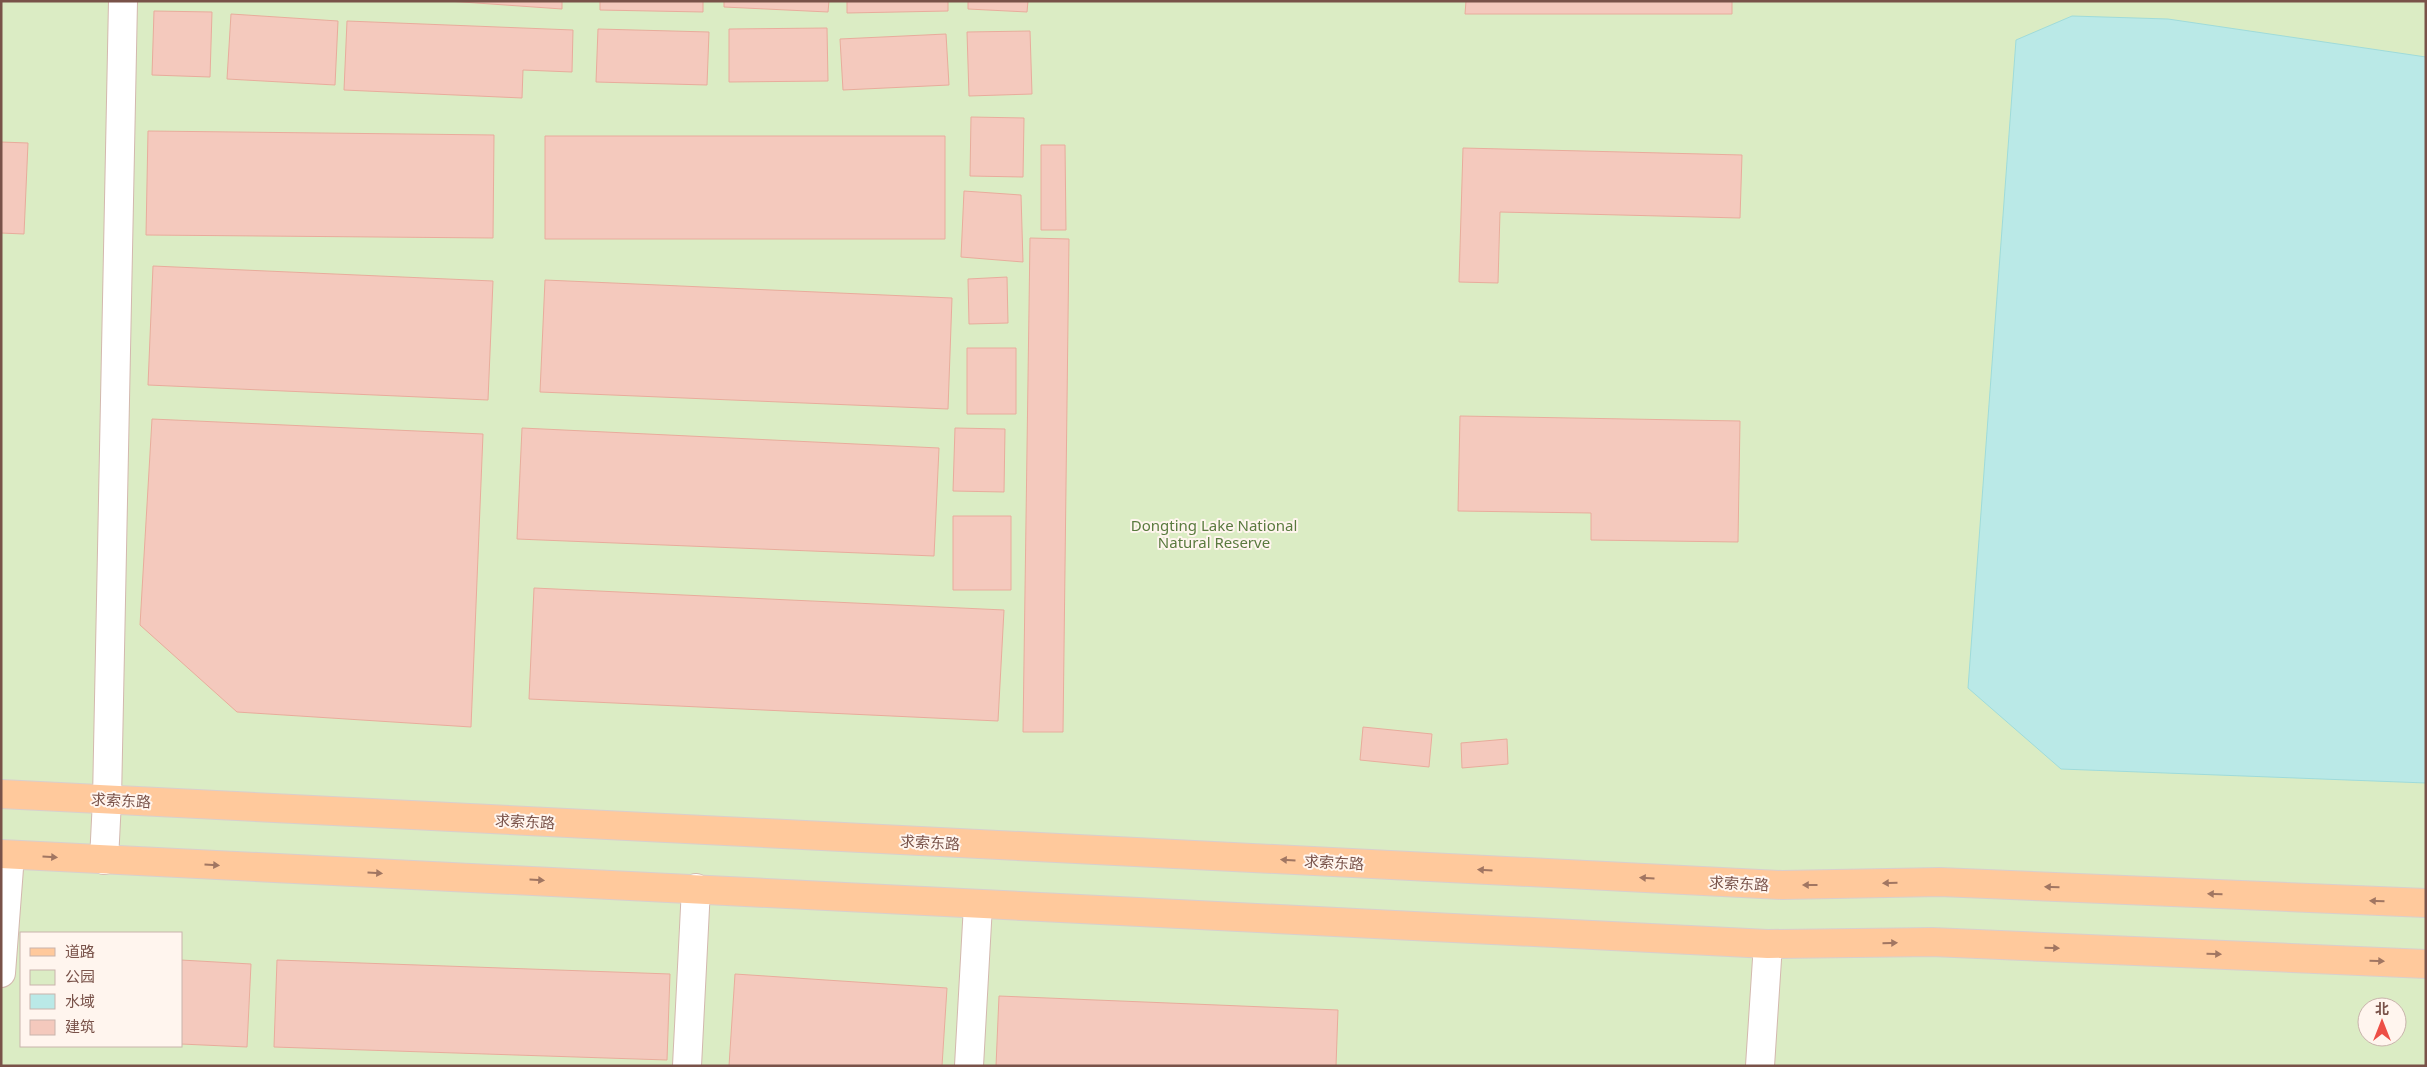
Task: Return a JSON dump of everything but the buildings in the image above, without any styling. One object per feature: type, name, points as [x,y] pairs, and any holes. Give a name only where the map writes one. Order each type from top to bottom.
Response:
[{"type":"main road","name":"求索东路","points":[[1,794],[1782,885],[1940,882],[2426,903]]},
{"type":"main road","points":[[6,854],[1768,944],[1932,942],[2426,964]]},
{"type":"street","points":[[104,860],[107,800],[123,1]]},
{"type":"street","points":[[1,973],[6,854]]},
{"type":"street","points":[[687,1066],[696,888]]},
{"type":"street","points":[[970,1066],[978,905]]},
{"type":"street","points":[[1760,1066],[1768,944]]},
{"type":"green space","name":"Dongting Lake National Natural Reserve","points":[[1,1],[2426,1],[2426,1066],[1,1066]]},
{"type":"water","points":[[2072,16],[2168,19],[2426,57],[2426,783],[2061,769],[1968,688],[2016,40]]}]
